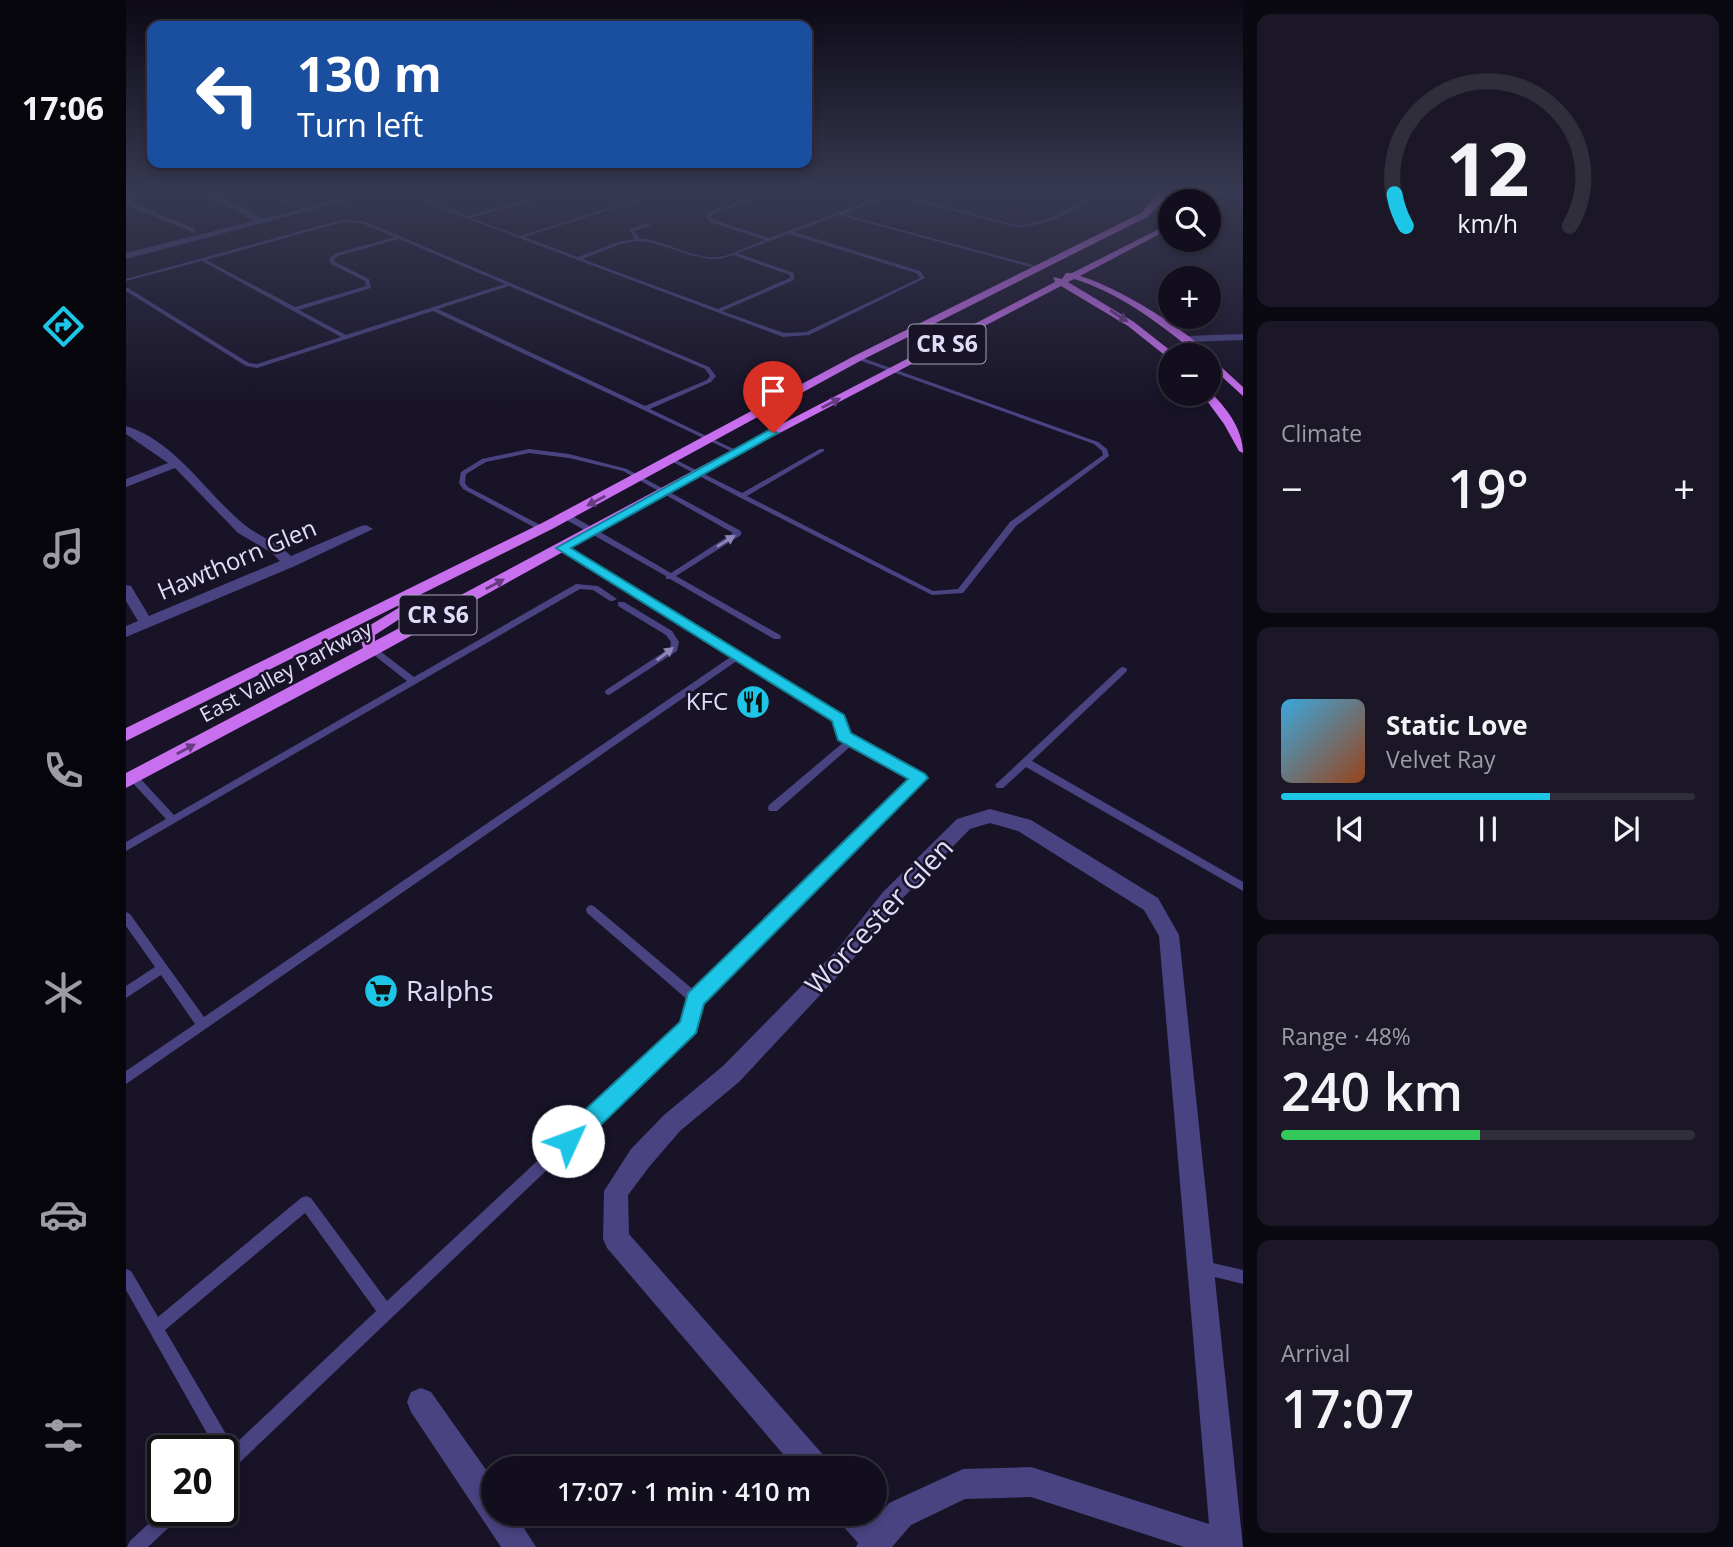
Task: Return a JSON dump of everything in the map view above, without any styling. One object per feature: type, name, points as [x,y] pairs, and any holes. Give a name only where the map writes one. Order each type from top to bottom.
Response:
[{"type":"main road","name":"East Valley Parkway","points":[[126,735],[541,529],[858,358],[1050,262]]},
{"type":"main road","name":"East Valley Parkway","points":[[129,779],[373,650],[697,473],[1102,262]]},
{"type":"main road","points":[[1038,268],[1077,276],[1112,293],[1190,343]]},
{"type":"main road","points":[[1038,268],[1131,324],[1158,345]]},
{"type":"main road","points":[[1221,371],[1243,393]]},
{"type":"main road","points":[[1216,406],[1243,449]]},
{"type":"main road","points":[[373,650],[368,644],[367,633],[436,592],[450,574]]},
{"type":"street","points":[[1185,339],[1243,337]]},
{"type":"street","points":[[126,429],[162,451],[243,530],[278,550],[290,563]]},
{"type":"street","points":[[126,483],[176,464]]},
{"type":"street","name":"Hawthorn Glen","points":[[126,632],[366,529]]},
{"type":"street","points":[[126,589],[145,624]]},
{"type":"street","name":"Worcester Glen","points":[[804,1456],[616,1239],[616,1191],[640,1158],[672,1123],[731,1074],[843,957],[890,898],[964,824],[990,816],[1024,825],[1151,904],[1169,935],[1229,1546]]},
{"type":"street","points":[[421,1402],[481,1489]]},
{"type":"street","points":[[861,1526],[874,1544],[900,1514],[963,1484],[1031,1482],[1229,1546]]},
{"type":"street","points":[[505,1526],[520,1547]]},
{"type":"lane","points":[[126,280],[190,262]]},
{"type":"lane","points":[[208,262],[346,338]]},
{"type":"lane","points":[[295,309],[369,287],[368,280],[333,262]]},
{"type":"lane","points":[[457,262],[707,368],[713,376],[709,381],[644,409]]},
{"type":"lane","points":[[586,262],[783,335],[800,335],[923,278],[918,272],[886,262]]},
{"type":"lane","points":[[717,311],[792,279],[792,274],[759,262]]},
{"type":"lane","points":[[1016,262],[1038,268]]},
{"type":"lane","points":[[1030,262],[1038,268]]},
{"type":"lane","points":[[126,289],[248,365],[265,365],[510,284]]},
{"type":"lane","points":[[434,309],[737,452]]},
{"type":"lane","points":[[672,460],[932,593],[960,591],[1013,524],[1105,456],[1105,450],[1096,443],[858,358]]},
{"type":"lane","points":[[741,496],[822,450]]},
{"type":"lane","points":[[541,529],[466,488],[462,483],[463,473],[484,460],[528,451],[569,456],[625,470],[738,533],[669,577]]},
{"type":"lane","points":[[566,516],[777,637]]},
{"type":"lane","points":[[238,1452],[689,1027],[695,999],[920,778],[844,736],[839,718],[562,548]]},
{"type":"lane","points":[[126,847],[579,586],[595,588],[669,633],[676,642],[674,649],[609,692]]},
{"type":"lane","points":[[373,650],[414,682]]},
{"type":"lane","points":[[126,1079],[738,656]]},
{"type":"lane","points":[[1000,785],[1124,670]]},
{"type":"lane","points":[[773,808],[852,740]]},
{"type":"lane","points":[[1025,762],[1243,887]]},
{"type":"lane","points":[[129,779],[173,820]]},
{"type":"lane","points":[[591,909],[695,999]]},
{"type":"lane","points":[[126,917],[203,1025]]},
{"type":"lane","points":[[126,993],[162,968]]},
{"type":"lane","points":[[156,1328],[306,1203],[386,1312]]},
{"type":"lane","points":[[1200,1267],[1243,1278]]},
{"type":"lane","points":[[126,1276],[211,1435]]},
{"type":"lane","points":[[136,1547],[158,1526]]},
{"type":"place","name":"KFC","points":[[753,702]]},
{"type":"place","name":"Ralphs","points":[[381,991]]},
{"type":"route","points":[[568,1141],[689,1027],[695,999],[920,778],[844,736],[839,718],[562,548],[773,433]]}]
